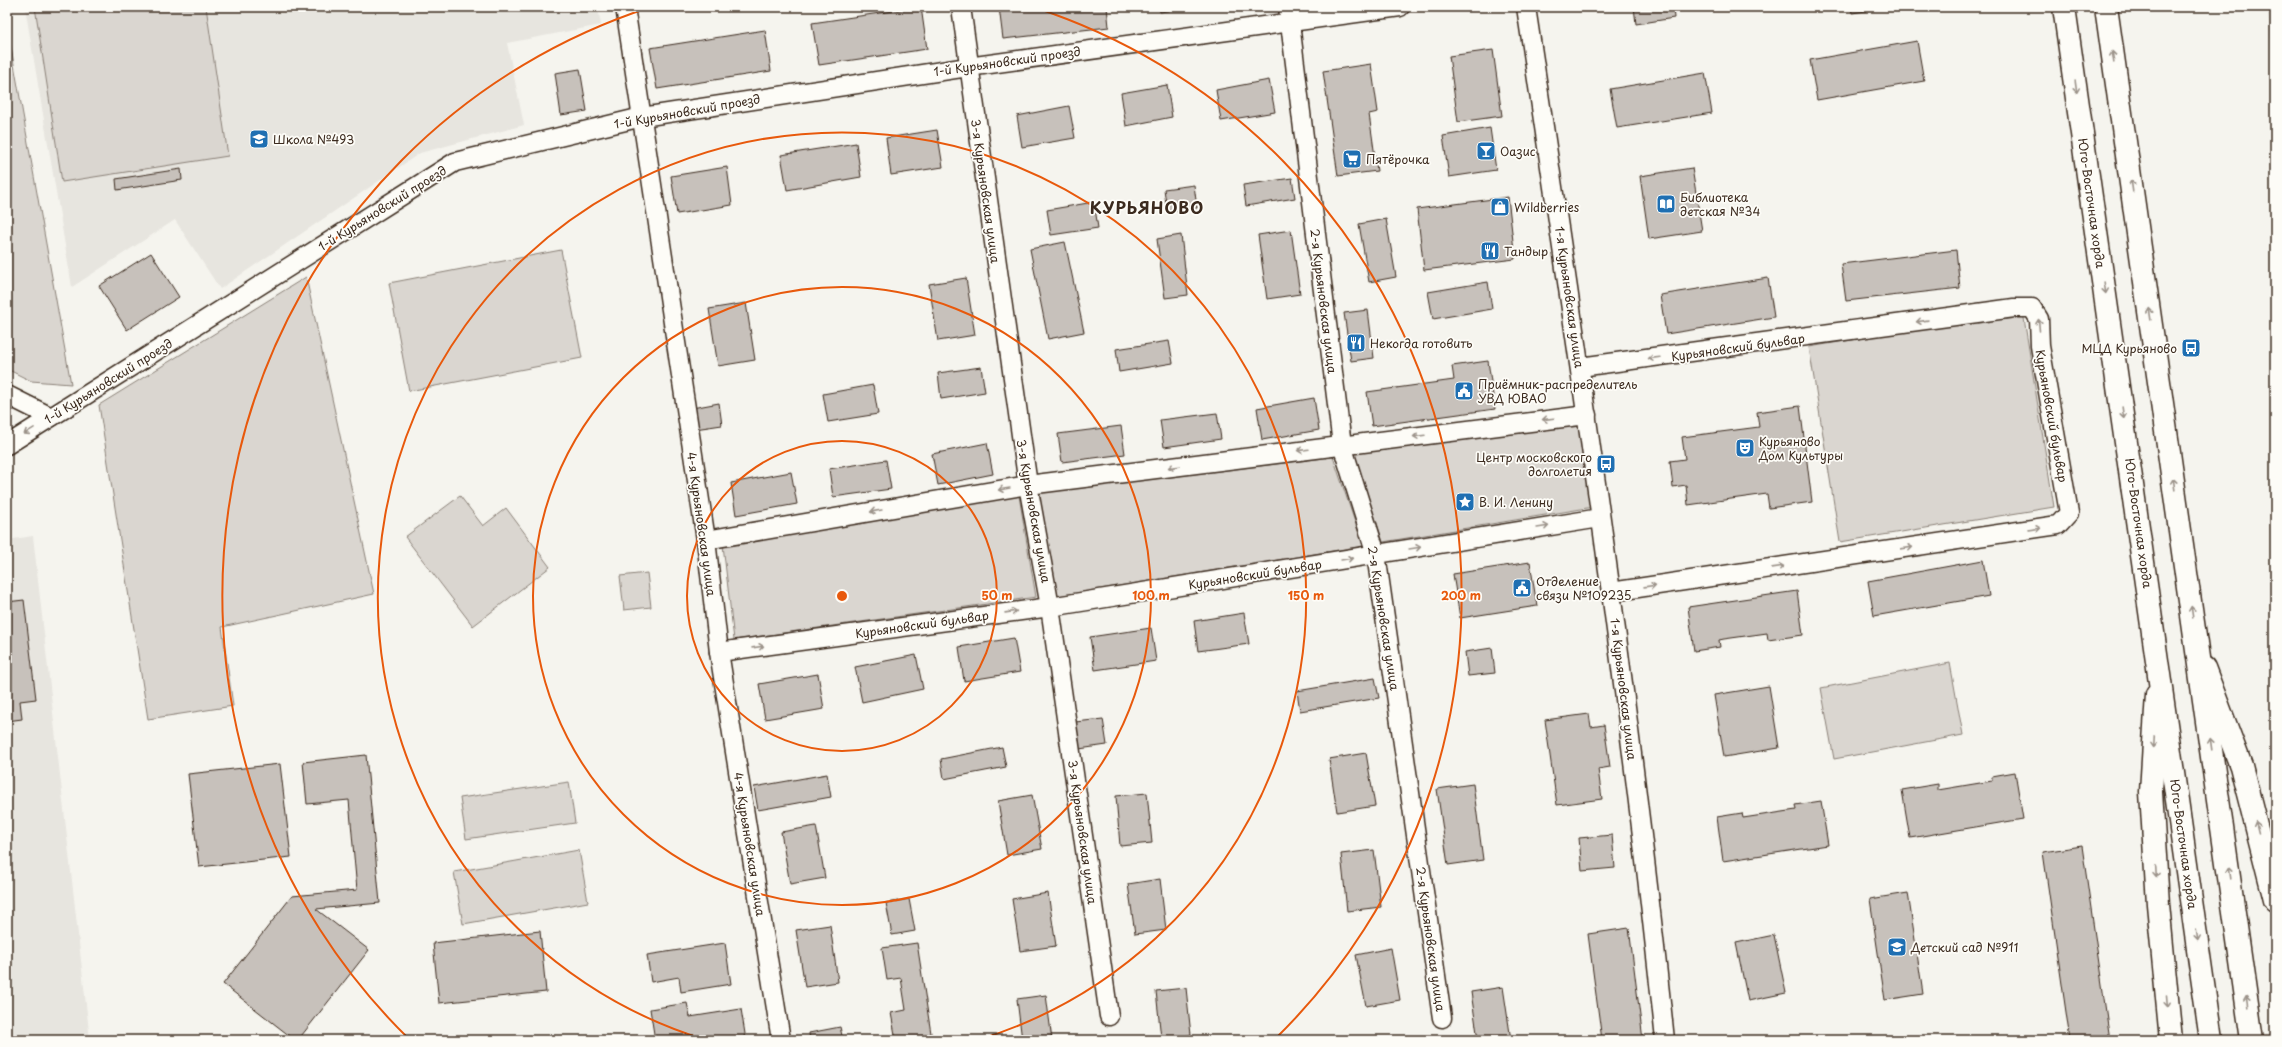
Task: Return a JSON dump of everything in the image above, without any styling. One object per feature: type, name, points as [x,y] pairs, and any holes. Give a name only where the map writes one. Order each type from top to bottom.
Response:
[{"type":"main road","name":"Юго-Восточная хорда","points":[[2064,7],[2211,1040]]},
{"type":"main road","points":[[2106,7],[2252,1040]]},
{"type":"main road","points":[[2197,651],[2241,766],[2275,900]]},
{"type":"main road","points":[[2158,661],[2151,792],[2158,904],[2171,1040]]},
{"type":"street","name":"4-я Курьяновская улица","points":[[625,7],[706,540],[719,652],[781,1040]]},
{"type":"street","name":"3-я Курьяновская улица","points":[[961,7],[968,67],[1028,485],[1050,606],[1109,1016]]},
{"type":"street","name":"1-й Курьяновский проезд","points":[[7,445],[454,162],[642,117],[968,67],[1289,14],[1400,7]]},
{"type":"street","name":"1-я Курьяновская улица","points":[[1526,7],[1587,415],[1611,592],[1648,873],[1665,1040]]},
{"type":"street","name":"2-я Курьяновская улица","points":[[1289,14],[1342,445],[1376,554],[1442,1018]]},
{"type":"street","name":"Курьяновский бульвар","points":[[1580,368],[2014,308],[2032,308],[2039,319],[2040,346],[2069,512],[2058,525],[1611,592]]},
{"type":"street","points":[[7,394],[51,417]]},
{"type":"street","points":[[706,540],[1028,485],[1587,415]]},
{"type":"street","name":"Курьяновский бульвар","points":[[719,652],[1050,606],[1600,518]]},
{"type":"shaded area","name":"Школа №493","points":[[25,7],[598,7],[601,25],[507,43],[524,125],[420,153],[220,289],[175,220],[72,287]]},
{"type":"shaded area","points":[[35,7],[206,7],[228,156],[62,182]]},
{"type":"shaded area","points":[[2267,7],[2275,7],[2275,74]]},
{"type":"shaded area","points":[[7,25],[71,384],[31,381],[7,369]]},
{"type":"shaded area","points":[[561,250],[582,358],[409,391],[389,283]]},
{"type":"shaded area","points":[[306,277],[374,594],[222,627],[233,706],[148,719],[99,405]]},
{"type":"shaded area","points":[[2023,312],[2054,507],[1840,542],[1809,347]]},
{"type":"shaded area","points":[[1582,425],[1593,507],[1383,542],[1354,453]]},
{"type":"shaded area","points":[[1333,457],[1363,546],[1057,596],[1039,493]]},
{"type":"shaded area","points":[[460,496],[483,526],[506,508],[550,567],[473,626],[405,537]]},
{"type":"shaded area","points":[[1019,496],[1036,597],[734,640],[723,545]]},
{"type":"shaded area","points":[[33,536],[90,1040],[7,1040],[7,540]]},
{"type":"shaded area","points":[[647,573],[651,607],[624,610],[620,576]]},
{"type":"shaded area","points":[[1950,663],[1963,735],[1834,759],[1821,688]]},
{"type":"shaded area","points":[[569,782],[575,823],[466,839],[460,798]]},
{"type":"shaded area","points":[[579,850],[588,902],[463,924],[454,872]]},
{"type":"building","points":[[921,7],[927,49],[819,65],[812,23]]},
{"type":"building","points":[[999,7],[1107,7],[1109,27],[1003,39]]},
{"type":"building","points":[[1159,7],[1194,7],[1160,12]]},
{"type":"building","points":[[1634,7],[1673,7],[1674,18],[1636,24]]},
{"type":"building","points":[[1851,7],[1894,7],[1852,13]]},
{"type":"building","points":[[765,30],[771,71],[657,89],[650,48]]},
{"type":"building","points":[[1917,41],[1924,81],[1817,100],[1810,60]]},
{"type":"building","points":[[1493,50],[1502,116],[1458,122],[1449,56]]},
{"type":"building","points":[[1371,64],[1378,112],[1369,114],[1377,171],[1338,176],[1323,71]]},
{"type":"building","points":[[580,69],[587,111],[561,115],[555,73]]},
{"type":"building","points":[[1705,73],[1712,113],[1617,128],[1610,89]]},
{"type":"building","points":[[1269,80],[1275,112],[1221,121],[1216,90]]},
{"type":"building","points":[[1167,85],[1172,117],[1126,126],[1121,93]]},
{"type":"building","points":[[1069,106],[1075,138],[1022,147],[1017,116]]},
{"type":"building","points":[[1490,128],[1496,170],[1449,177],[1443,136]]},
{"type":"building","points":[[937,130],[943,167],[891,175],[886,138]]},
{"type":"building","points":[[856,143],[861,177],[787,190],[781,155]]},
{"type":"building","points":[[727,167],[732,205],[677,214],[671,176]]},
{"type":"building","points":[[1692,168],[1702,231],[1649,239],[1640,176]]},
{"type":"building","points":[[181,169],[182,180],[117,190],[116,179]]},
{"type":"building","points":[[1292,178],[1295,198],[1246,206],[1243,185]]},
{"type":"building","points":[[1194,185],[1197,208],[1167,211],[1164,189]]},
{"type":"building","points":[[1508,197],[1515,259],[1424,270],[1417,209]]},
{"type":"building","points":[[1094,202],[1098,228],[1051,235],[1047,210]]},
{"type":"building","points":[[1386,219],[1396,277],[1369,282],[1359,224]]},
{"type":"building","points":[[1291,230],[1300,294],[1267,299],[1258,235]]},
{"type":"building","points":[[1181,235],[1188,295],[1165,298],[1157,239]]},
{"type":"building","points":[[1065,242],[1084,332],[1048,339],[1030,249]]},
{"type":"building","points":[[1956,250],[1960,288],[1846,301],[1841,264]]},
{"type":"building","points":[[151,253],[179,297],[127,330],[99,286]]},
{"type":"building","points":[[966,278],[975,335],[938,341],[929,284]]},
{"type":"building","points":[[1768,278],[1774,317],[1666,334],[1660,295]]},
{"type":"building","points":[[1488,282],[1492,309],[1433,319],[1428,292]]},
{"type":"building","points":[[746,303],[755,360],[718,366],[709,309]]},
{"type":"building","points":[[1368,310],[1374,358],[1351,361],[1344,313]]},
{"type":"building","points":[[1169,341],[1173,363],[1119,372],[1116,349]]},
{"type":"building","name":"Приёмник-распределитель УВД ЮВАО","points":[[1488,361],[1495,409],[1372,426],[1367,392],[1454,380],[1452,366]]},
{"type":"building","points":[[981,367],[985,392],[941,399],[938,373]]},
{"type":"building","points":[[873,385],[878,414],[828,422],[823,394]]},
{"type":"building","points":[[1314,398],[1319,430],[1262,440],[1257,408]]},
{"type":"building","points":[[719,403],[722,425],[695,429],[692,408]]},
{"type":"building","name":"Курьяново Дом Культуры","points":[[1800,406],[1812,502],[1769,508],[1767,494],[1688,505],[1686,485],[1673,487],[1670,461],[1685,459],[1682,437],[1759,427],[1757,412]]},
{"type":"building","points":[[1217,413],[1221,439],[1164,447],[1160,420]]},
{"type":"building","points":[[1121,426],[1125,454],[1062,462],[1058,434]]},
{"type":"building","points":[[987,443],[993,474],[938,485],[932,454]]},
{"type":"building","points":[[886,460],[891,489],[833,497],[829,469]]},
{"type":"building","points":[[791,472],[797,504],[736,515],[731,483]]},
{"type":"building","points":[[1983,560],[1989,596],[1874,616],[1868,581]]},
{"type":"building","points":[[1530,562],[1537,606],[1460,618],[1453,574]]},
{"type":"building","points":[[1797,591],[1803,635],[1768,640],[1767,633],[1724,639],[1719,640],[1720,647],[1694,651],[1688,607]]},
{"type":"building","points":[[24,600],[36,699],[20,701],[22,719],[7,721],[7,602]]},
{"type":"building","points":[[1244,613],[1249,644],[1198,651],[1194,621]]},
{"type":"building","points":[[1151,628],[1156,661],[1095,670],[1090,637]]},
{"type":"building","points":[[1014,638],[1020,672],[964,681],[959,647]]},
{"type":"building","points":[[1492,648],[1495,673],[1468,676],[1465,652]]},
{"type":"building","points":[[916,655],[923,689],[862,702],[855,667]]},
{"type":"building","points":[[818,674],[824,709],[765,719],[759,684]]},
{"type":"building","points":[[1375,678],[1379,698],[1300,711],[1297,691]]},
{"type":"building","points":[[1769,686],[1779,748],[1724,757],[1714,695]]},
{"type":"building","points":[[1589,714],[1591,727],[1604,725],[1610,767],[1598,769],[1602,799],[1557,805],[1545,720]]},
{"type":"building","points":[[1103,719],[1107,745],[1079,749],[1075,722]]},
{"type":"building","points":[[1002,747],[1006,767],[944,779],[941,759]]},
{"type":"building","points":[[1366,753],[1375,806],[1337,812],[1329,759]]},
{"type":"building","points":[[366,755],[380,903],[316,909],[369,950],[298,1040],[295,1040],[223,984],[292,896],[357,890],[349,800],[307,804],[303,762]]},
{"type":"building","points":[[280,764],[291,857],[199,867],[188,774]]},
{"type":"building","points":[[2015,772],[2023,819],[1910,838],[1902,790],[1938,784],[1938,790],[1992,781],[1992,776]]},
{"type":"building","points":[[827,774],[831,797],[758,810],[754,787]]},
{"type":"building","points":[[1473,784],[1483,860],[1448,865],[1437,789]]},
{"type":"building","points":[[1147,793],[1152,843],[1120,846],[1116,796]]},
{"type":"building","points":[[1032,795],[1042,849],[1007,855],[998,801]]},
{"type":"building","points":[[1821,801],[1828,845],[1723,861],[1717,817],[1742,813],[1743,818],[1796,810],[1795,805]]},
{"type":"building","points":[[816,826],[825,878],[790,884],[781,832]]},
{"type":"building","points":[[1612,835],[1615,868],[1582,871],[1579,838]]},
{"type":"building","points":[[2082,846],[2110,1040],[2070,1040],[2043,852]]},
{"type":"building","points":[[1374,850],[1381,907],[1347,911],[1341,854]]},
{"type":"building","points":[[1160,879],[1166,930],[1135,934],[1128,884]]},
{"type":"building","points":[[1048,893],[1056,946],[1020,951],[1012,899]]},
{"type":"building","name":"Детский сад №911","points":[[1908,893],[1923,994],[1885,1000],[1870,899]]},
{"type":"building","points":[[909,899],[915,931],[892,935],[886,903]]},
{"type":"building","points":[[830,925],[838,982],[805,987],[796,930]]},
{"type":"building","points":[[1629,928],[1643,1040],[1602,1040],[1588,934]]},
{"type":"building","points":[[540,931],[546,992],[439,1003],[433,943]]},
{"type":"building","points":[[1774,935],[1786,993],[1748,1001],[1736,943]]},
{"type":"building","points":[[725,943],[731,984],[681,992],[679,977],[651,982],[647,955]]},
{"type":"building","points":[[917,943],[932,1040],[896,1040],[891,1013],[906,1010],[901,978],[887,980],[882,948]]},
{"type":"building","points":[[1391,948],[1400,1000],[1366,1006],[1356,955]]},
{"type":"building","points":[[1503,987],[1511,1040],[1478,1040],[1471,992]]},
{"type":"building","points":[[1186,988],[1191,1035],[1161,1038],[1156,991]]},
{"type":"building","points":[[1046,995],[1052,1040],[1022,1040],[1017,999]]},
{"type":"building","points":[[687,1003],[690,1017],[741,1009],[746,1040],[655,1040],[650,1009]]},
{"type":"building","points":[[840,1027],[843,1040],[810,1040],[809,1033]]},
{"type":"place","name":"Школа №493","points":[[259,139]]},
{"type":"place","name":"Оазис","points":[[1486,151]]},
{"type":"place","name":"Пятёрочка","points":[[1352,159]]},
{"type":"place","name":"Библиотека детская №34","points":[[1666,204]]},
{"type":"place","name":"Wildberries","points":[[1500,207]]},
{"type":"place","name":"Тандыр","points":[[1490,251]]},
{"type":"place","name":"Некогда готовить","points":[[1356,343]]},
{"type":"place","name":"МЦД Курьяново","points":[[2191,348]]},
{"type":"place","name":"Приёмник-распределитель УВД ЮВАО","points":[[1464,391]]},
{"type":"place","name":"Курьяново Дом Культуры","points":[[1745,448]]},
{"type":"place","name":"Центр московского долголетия","points":[[1606,464]]},
{"type":"place","name":"В. И. Ленину","points":[[1465,502]]},
{"type":"place","name":"Отделение связи №109235","points":[[1522,588]]},
{"type":"place","name":"Детский сад №911","points":[[1897,947]]},
{"type":"district","name":"КУРЬЯНОВО","points":[[1147,207]]}]
